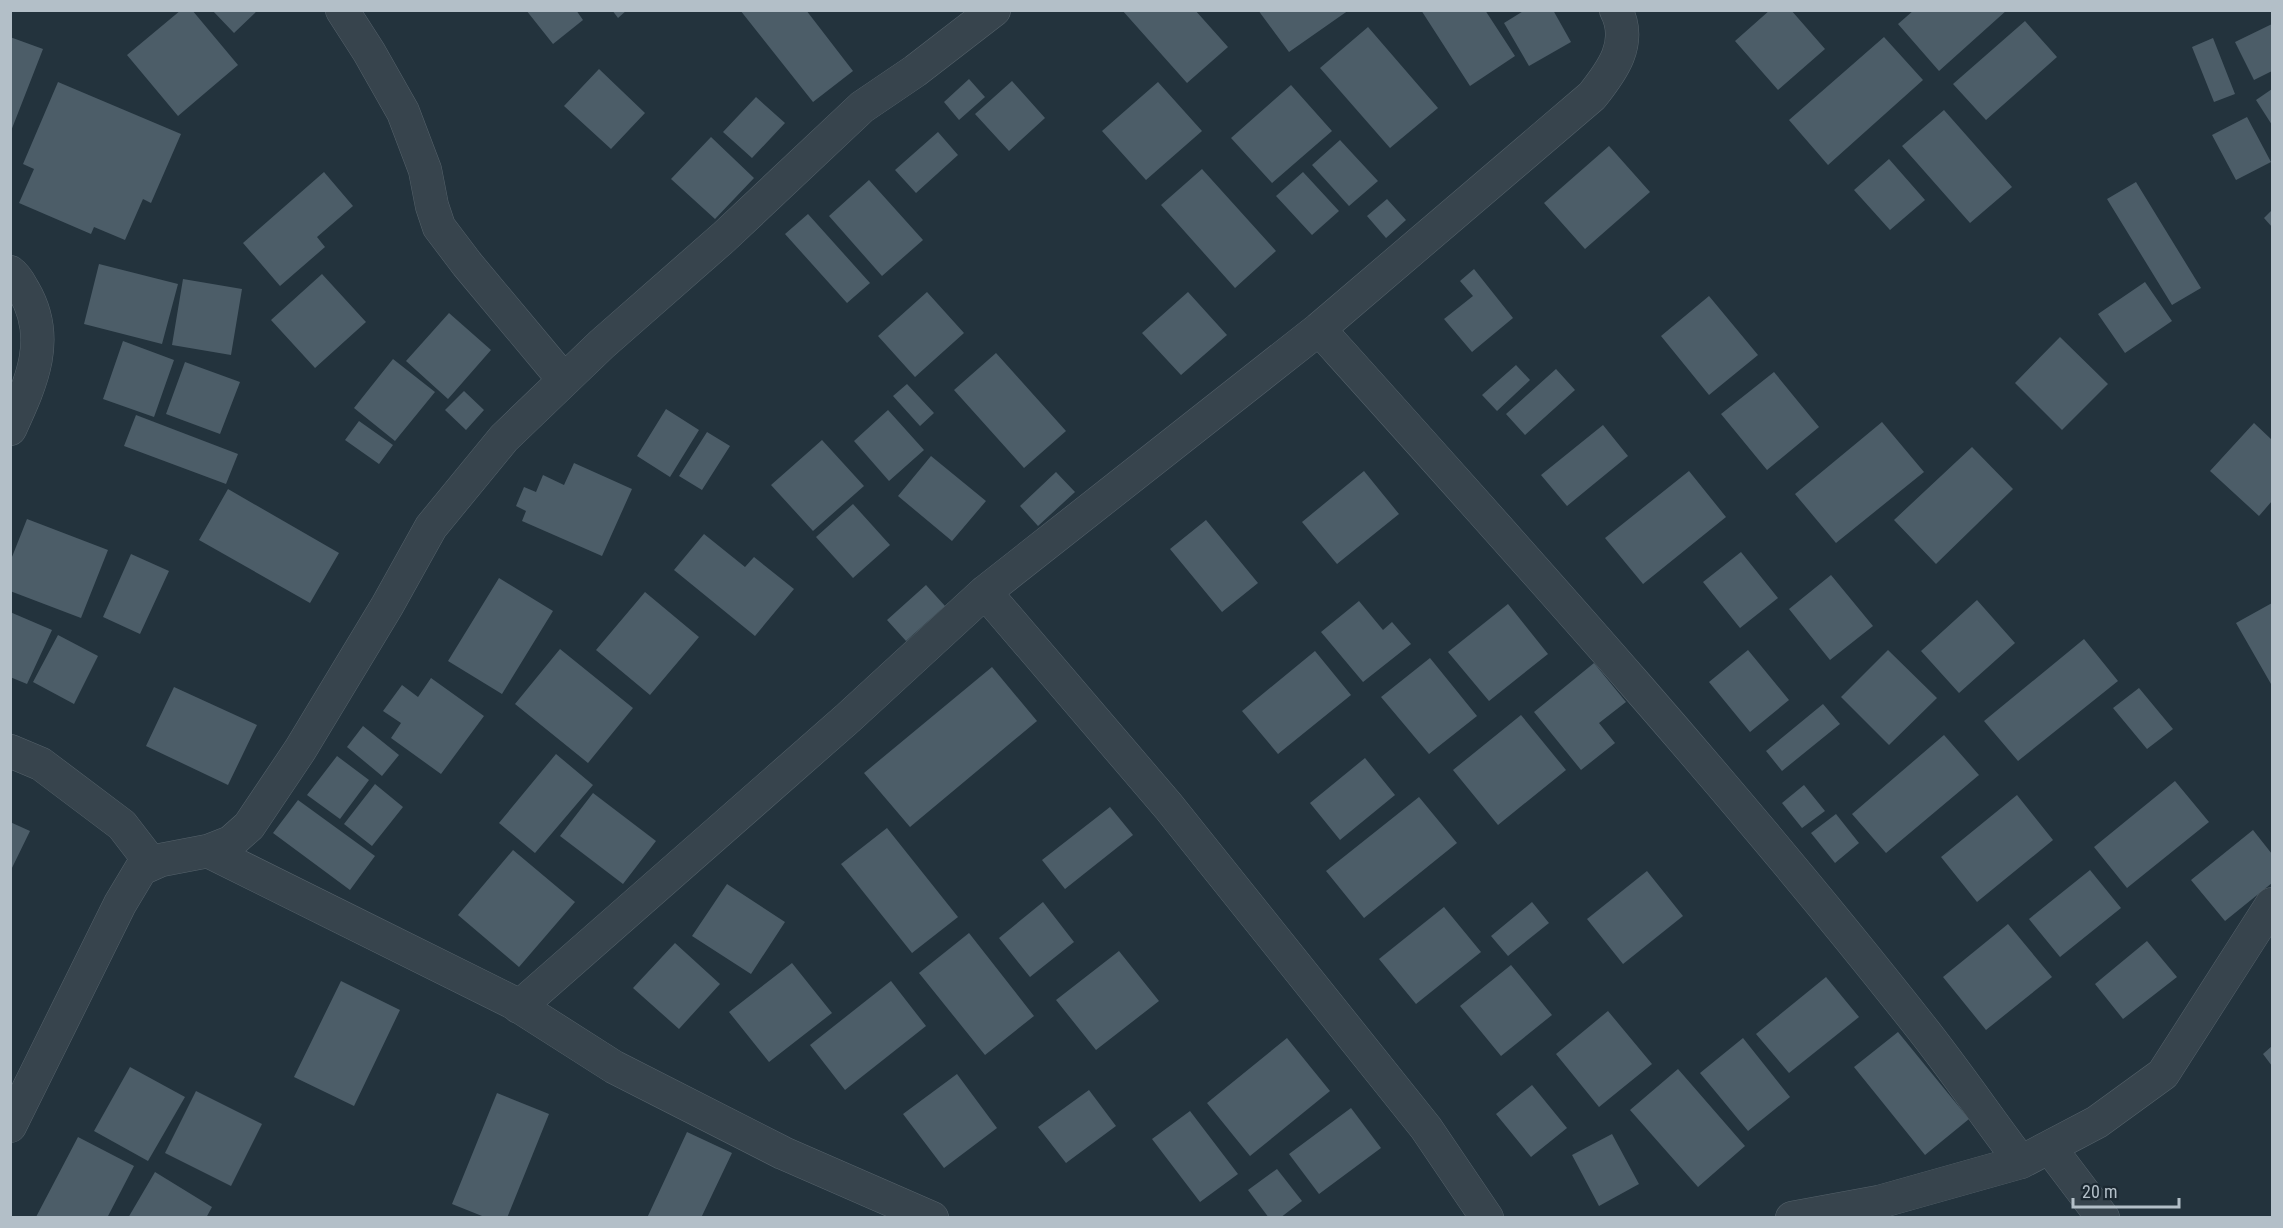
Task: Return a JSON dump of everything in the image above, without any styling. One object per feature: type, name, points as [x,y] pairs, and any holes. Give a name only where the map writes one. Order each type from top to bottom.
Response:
[{"type":"street","points":[[342,10],[403,112],[425,170],[439,227],[564,380]]},
{"type":"street","points":[[10,1126],[120,904],[141,869],[161,860],[208,851],[231,842],[249,826],[307,740],[431,527],[504,438],[564,380],[724,237],[862,107],[915,71],[994,10]]},
{"type":"street","points":[[519,1007],[848,718],[985,592],[1319,328],[1592,96],[1610,74],[1618,59],[1623,39],[1616,10]]},
{"type":"street","points":[[10,272],[15,276],[33,306],[39,344],[30,384],[10,429]]},
{"type":"street","points":[[1319,328],[1515,546],[1735,800],[1921,1027],[2021,1162]]},
{"type":"street","points":[[985,592],[1169,807],[1426,1128],[1487,1218]]},
{"type":"street","points":[[10,751],[42,764],[122,825],[152,864]]},
{"type":"street","points":[[208,851],[519,1007],[614,1067],[783,1153],[932,1218]]},
{"type":"street","points":[[1792,1218],[1879,1202],[2021,1162],[2097,1122],[2163,1074],[2272,904]]},
{"type":"street","points":[[2050,1148],[2103,1218]]},
{"type":"building","points":[[181,10],[192,10],[238,65],[178,116],[127,55]]},
{"type":"building","points":[[212,10],[258,10],[234,33]]},
{"type":"building","points":[[526,10],[576,10],[583,20],[553,44]]},
{"type":"building","points":[[612,10],[627,10],[618,18]]},
{"type":"building","points":[[740,10],[806,10],[853,71],[813,102]]},
{"type":"building","points":[[1122,10],[1195,10],[1228,47],[1187,83]]},
{"type":"building","points":[[1258,10],[1349,10],[1289,52]]},
{"type":"building","points":[[1421,10],[1485,10],[1515,56],[1470,86]]},
{"type":"building","points":[[1525,10],[1553,10],[1571,42],[1529,66],[1504,23]]},
{"type":"building","points":[[1770,10],[1791,10],[1825,49],[1778,90],[1735,41]]},
{"type":"building","points":[[1914,10],[2007,10],[1939,71],[1898,24]]},
{"type":"building","points":[[2025,21],[2057,57],[1986,120],[1953,84]]},
{"type":"building","points":[[2272,24],[2272,71],[2254,80],[2235,42]]},
{"type":"building","points":[[1368,27],[1438,108],[1390,148],[1320,68]]},
{"type":"building","points":[[10,37],[43,49],[11,131],[10,131]]},
{"type":"building","points":[[1884,37],[1923,80],[1828,165],[1789,120]]},
{"type":"building","points":[[2213,38],[2235,94],[2214,102],[2192,47]]},
{"type":"building","points":[[599,69],[645,113],[611,149],[564,106]]},
{"type":"building","points":[[969,79],[985,97],[959,120],[944,102]]},
{"type":"building","points":[[1012,81],[1045,118],[1009,151],[975,114]]},
{"type":"building","points":[[58,82],[181,134],[151,203],[143,199],[125,240],[94,227],[91,234],[19,203],[34,169],[23,164]]},
{"type":"building","points":[[1158,82],[1202,131],[1146,180],[1102,131]]},
{"type":"building","points":[[1291,85],[1332,131],[1272,183],[1231,138]]},
{"type":"building","points":[[2272,89],[2272,125],[2256,100]]},
{"type":"building","points":[[756,97],[785,123],[752,158],[723,132]]},
{"type":"building","points":[[1944,110],[2012,187],[1970,223],[1902,146]]},
{"type":"building","points":[[2247,117],[2271,162],[2236,180],[2212,135]]},
{"type":"building","points":[[938,132],[958,155],[916,193],[895,170]]},
{"type":"building","points":[[711,137],[754,178],[715,219],[671,179]]},
{"type":"building","points":[[1340,140],[1378,181],[1349,206],[1312,165]]},
{"type":"building","points":[[1609,146],[1650,192],[1585,249],[1544,203]]},
{"type":"building","points":[[1889,159],[1925,200],[1890,230],[1854,190]]},
{"type":"building","points":[[1202,169],[1276,251],[1235,288],[1161,205]]},
{"type":"building","points":[[324,172],[353,206],[317,237],[325,247],[280,286],[243,243]]},
{"type":"building","points":[[1303,172],[1339,211],[1312,235],[1276,196]]},
{"type":"building","points":[[869,180],[923,240],[882,276],[829,216]]},
{"type":"building","points":[[2136,182],[2201,288],[2172,305],[2107,199]]},
{"type":"building","points":[[1387,199],[1406,220],[1386,238],[1367,216]]},
{"type":"building","points":[[2272,210],[2272,227],[2264,218]]},
{"type":"building","points":[[808,214],[870,283],[847,303],[785,234]]},
{"type":"building","points":[[99,264],[178,284],[162,344],[84,324]]},
{"type":"building","points":[[1474,269],[1513,318],[1472,352],[1444,319],[1473,296],[1460,281]]},
{"type":"building","points":[[322,274],[366,322],[315,368],[271,320]]},
{"type":"building","points":[[183,279],[242,289],[231,355],[172,345]]},
{"type":"building","points":[[2145,282],[2172,321],[2125,353],[2098,314]]},
{"type":"building","points":[[927,292],[964,333],[915,377],[878,336]]},
{"type":"building","points":[[1188,292],[1227,335],[1181,375],[1142,333]]},
{"type":"building","points":[[1709,296],[1758,355],[1709,395],[1661,336]]},
{"type":"building","points":[[449,313],[491,350],[448,399],[406,361]]},
{"type":"building","points":[[2060,337],[2108,384],[2062,430],[2015,383]]},
{"type":"building","points":[[123,341],[174,360],[154,417],[103,399]]},
{"type":"building","points":[[996,353],[1066,431],[1024,468],[954,390]]},
{"type":"building","points":[[393,359],[435,392],[395,441],[354,408]]},
{"type":"building","points":[[185,362],[240,382],[220,434],[166,414]]},
{"type":"building","points":[[1516,365],[1530,380],[1497,411],[1482,395]]},
{"type":"building","points":[[1556,369],[1575,390],[1525,435],[1506,414]]},
{"type":"building","points":[[1774,372],[1819,427],[1767,470],[1721,414]]},
{"type":"building","points":[[907,384],[934,413],[920,426],[893,396]]},
{"type":"building","points":[[464,391],[484,410],[466,430],[445,410]]},
{"type":"building","points":[[666,409],[699,430],[670,477],[637,456]]},
{"type":"building","points":[[888,410],[924,450],[889,481],[854,441]]},
{"type":"building","points":[[136,415],[238,454],[226,484],[124,446]]},
{"type":"building","points":[[359,421],[393,445],[379,464],[345,440]]},
{"type":"building","points":[[1882,422],[1924,472],[1836,543],[1795,494]]},
{"type":"building","points":[[2254,423],[2272,440],[2272,501],[2259,516],[2210,471]]},
{"type":"building","points":[[1603,425],[1628,456],[1567,506],[1541,475]]},
{"type":"building","points":[[707,432],[730,446],[702,490],[679,476]]},
{"type":"building","points":[[822,440],[864,486],[813,531],[771,485]]},
{"type":"building","points":[[1972,447],[2013,489],[1936,564],[1894,520]]},
{"type":"building","points":[[931,456],[986,501],[952,541],[898,496]]},
{"type":"building","points":[[574,463],[632,489],[602,556],[522,521],[526,511],[516,506],[524,487],[536,492],[543,475],[564,485]]},
{"type":"building","points":[[1364,471],[1399,514],[1337,564],[1302,522]]},
{"type":"building","points":[[1689,471],[1726,517],[1643,584],[1605,538]]},
{"type":"building","points":[[1056,472],[1075,492],[1038,526],[1020,506]]},
{"type":"building","points":[[228,489],[339,553],[310,603],[199,540]]},
{"type":"building","points":[[853,504],[890,545],[853,578],[816,537]]},
{"type":"building","points":[[27,519],[108,550],[81,618],[10,591],[10,562]]},
{"type":"building","points":[[1206,520],[1258,583],[1222,612],[1170,549]]},
{"type":"building","points":[[704,534],[745,567],[754,557],[794,589],[755,636],[674,570]]},
{"type":"building","points":[[1741,552],[1778,598],[1740,628],[1703,582]]},
{"type":"building","points":[[131,554],[169,571],[140,634],[103,617]]},
{"type":"building","points":[[1831,575],[1873,626],[1830,660],[1789,609]]},
{"type":"building","points":[[499,578],[553,611],[502,694],[448,661]]},
{"type":"building","points":[[926,585],[945,606],[906,641],[887,620]]},
{"type":"building","points":[[645,592],[699,637],[650,695],[596,650]]},
{"type":"building","points":[[1977,600],[2015,643],[1959,693],[1921,651]]},
{"type":"building","points":[[1359,601],[1383,630],[1392,622],[1411,644],[1363,682],[1321,632]]},
{"type":"building","points":[[2272,603],[2272,683],[2271,684],[2236,623]]},
{"type":"building","points":[[1508,604],[1548,654],[1489,701],[1448,652]]},
{"type":"building","points":[[10,612],[52,630],[27,684],[10,677]]},
{"type":"building","points":[[58,635],[98,656],[74,704],[33,682]]},
{"type":"building","points":[[2084,639],[2118,681],[2018,761],[1984,721]]},
{"type":"building","points":[[560,649],[633,708],[588,763],[515,704]]},
{"type":"building","points":[[1748,650],[1789,700],[1750,732],[1709,682]]},
{"type":"building","points":[[1888,650],[1937,698],[1889,745],[1841,697]]},
{"type":"building","points":[[1315,651],[1351,695],[1278,754],[1242,711]]},
{"type":"building","points":[[1430,658],[1477,716],[1429,754],[1381,697]]},
{"type":"building","points":[[1594,663],[1626,702],[1599,723],[1615,743],[1581,770],[1534,712]]},
{"type":"building","points":[[992,667],[1037,721],[910,827],[864,773]]},
{"type":"building","points":[[431,678],[484,716],[441,774],[391,738],[401,723],[383,711],[402,685],[418,697]]},
{"type":"building","points":[[174,687],[257,725],[228,785],[146,746]]},
{"type":"building","points":[[2139,688],[2173,729],[2147,749],[2113,708]]},
{"type":"building","points":[[1823,704],[1840,724],[1782,771],[1766,751]]},
{"type":"building","points":[[1521,715],[1566,770],[1498,825],[1453,770]]},
{"type":"building","points":[[363,726],[399,755],[382,776],[347,747]]},
{"type":"building","points":[[1944,735],[1979,775],[1886,853],[1852,814]]},
{"type":"building","points":[[556,754],[593,785],[535,853],[499,823]]},
{"type":"building","points":[[337,756],[369,780],[340,819],[307,795]]},
{"type":"building","points":[[1365,758],[1395,795],[1340,840],[1310,803]]},
{"type":"building","points":[[2175,781],[2209,822],[2127,888],[2094,847]]},
{"type":"building","points":[[375,784],[403,807],[372,846],[344,824]]},
{"type":"building","points":[[1804,785],[1825,811],[1802,828],[1782,803]]},
{"type":"building","points":[[593,793],[656,841],[623,884],[560,836]]},
{"type":"building","points":[[2017,795],[2053,840],[1977,902],[1941,857]]},
{"type":"building","points":[[1419,797],[1457,843],[1364,918],[1326,871]]},
{"type":"building","points":[[298,800],[375,856],[350,890],[273,833]]},
{"type":"building","points":[[1110,807],[1133,835],[1065,889],[1042,860]]},
{"type":"building","points":[[1836,814],[1859,843],[1835,863],[1811,833]]},
{"type":"building","points":[[10,822],[30,831],[10,872]]},
{"type":"building","points":[[887,828],[958,917],[912,953],[841,864]]},
{"type":"building","points":[[2253,830],[2272,854],[2272,883],[2225,921],[2191,880]]},
{"type":"building","points":[[513,850],[575,902],[519,967],[458,915]]},
{"type":"building","points":[[2090,870],[2121,908],[2060,957],[2029,919]]},
{"type":"building","points":[[1647,871],[1683,916],[1623,964],[1587,919]]},
{"type":"building","points":[[727,884],[785,922],[751,974],[692,936]]},
{"type":"building","points":[[1043,902],[1074,942],[1030,977],[999,938]]},
{"type":"building","points":[[1532,902],[1549,923],[1508,956],[1491,936]]},
{"type":"building","points":[[1444,907],[1481,952],[1416,1004],[1379,959]]},
{"type":"building","points":[[2008,924],[2052,977],[1986,1030],[1943,977]]},
{"type":"building","points":[[969,933],[1034,1016],[985,1055],[919,973]]},
{"type":"building","points":[[2147,941],[2177,977],[2123,1019],[2095,984]]},
{"type":"building","points":[[675,943],[720,984],[679,1029],[633,988]]},
{"type":"building","points":[[1119,951],[1159,1001],[1096,1050],[1056,1000]]},
{"type":"building","points":[[792,963],[832,1013],[769,1062],[729,1012]]},
{"type":"building","points":[[1511,965],[1552,1015],[1501,1056],[1460,1006]]},
{"type":"building","points":[[1826,977],[1859,1017],[1789,1073],[1756,1034]]},
{"type":"building","points":[[341,981],[400,1010],[354,1106],[294,1077]]},
{"type":"building","points":[[891,981],[926,1026],[845,1090],[810,1045]]},
{"type":"building","points":[[1608,1011],[1652,1064],[1599,1107],[1556,1054]]},
{"type":"building","points":[[1898,1032],[1969,1119],[1925,1155],[1854,1067]]},
{"type":"building","points":[[1287,1038],[1330,1091],[1250,1156],[1207,1103]]},
{"type":"building","points":[[1743,1038],[1790,1097],[1748,1131],[1700,1073]]},
{"type":"building","points":[[2272,1046],[2272,1066],[2263,1054]]},
{"type":"building","points":[[130,1067],[185,1097],[148,1161],[94,1131]]},
{"type":"building","points":[[1678,1069],[1745,1146],[1698,1187],[1630,1110]]},
{"type":"building","points":[[957,1074],[997,1128],[944,1168],[903,1114]]},
{"type":"building","points":[[1532,1085],[1567,1128],[1531,1157],[1496,1114]]},
{"type":"building","points":[[1089,1090],[1116,1126],[1066,1163],[1038,1127]]},
{"type":"building","points":[[196,1091],[262,1124],[231,1186],[165,1153]]},
{"type":"building","points":[[497,1093],[549,1114],[507,1218],[487,1218],[452,1204]]},
{"type":"building","points":[[1351,1108],[1381,1148],[1319,1194],[1289,1154]]},
{"type":"building","points":[[1190,1111],[1238,1174],[1200,1202],[1152,1139]]},
{"type":"building","points":[[687,1132],[732,1153],[701,1218],[647,1218]]},
{"type":"building","points":[[1612,1134],[1639,1184],[1599,1206],[1572,1155]]},
{"type":"building","points":[[78,1137],[134,1166],[107,1218],[37,1218],[36,1217]]},
{"type":"building","points":[[1277,1169],[1302,1201],[1280,1218],[1269,1218],[1248,1190]]},
{"type":"building","points":[[155,1172],[212,1207],[206,1218],[128,1218]]}]
